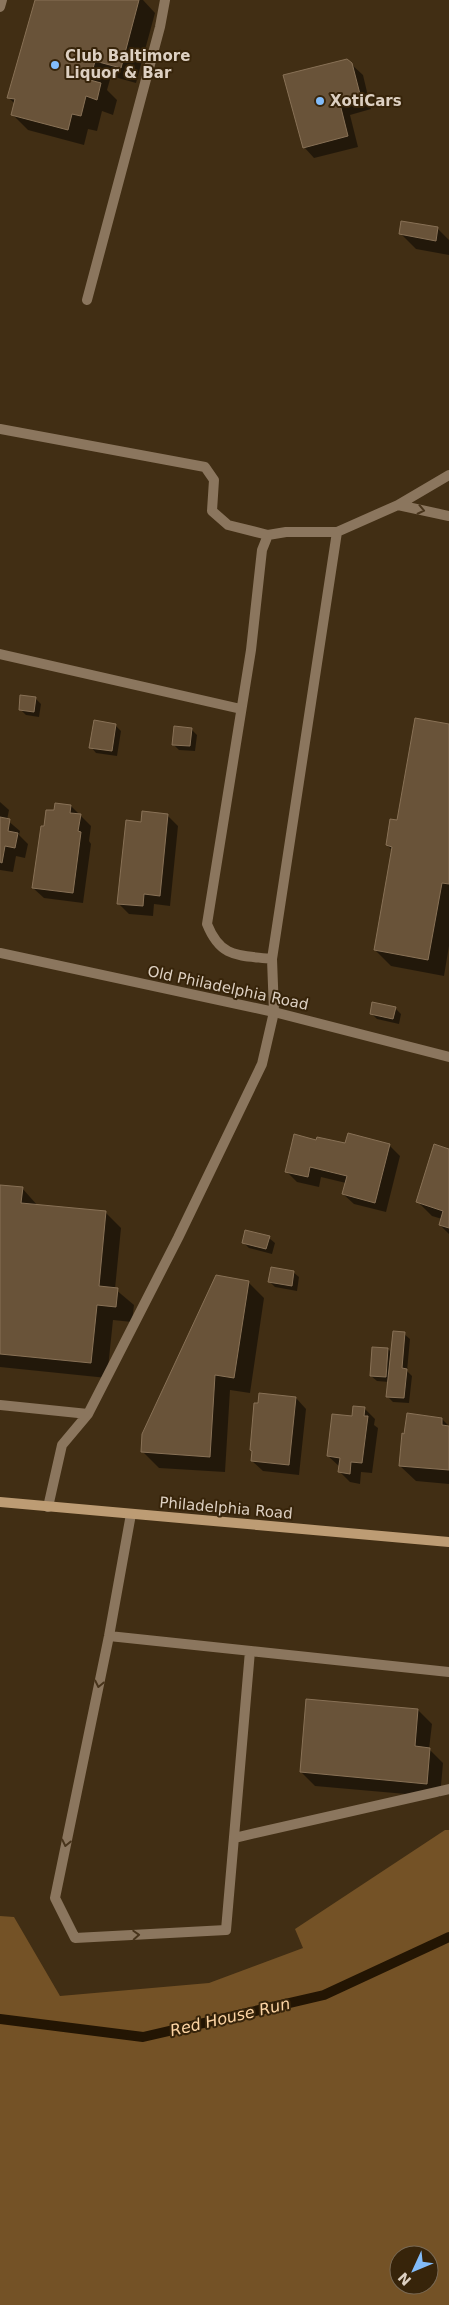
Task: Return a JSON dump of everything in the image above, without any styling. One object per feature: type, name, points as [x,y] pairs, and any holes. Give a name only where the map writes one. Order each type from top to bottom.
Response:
[{"type":"main road","name":"Philadelphia Road","points":[[0,1502],[449,1542]]},
{"type":"street","points":[[0,7],[2,0]]},
{"type":"street","points":[[87,300],[160,27],[165,0]]},
{"type":"street","points":[[0,429],[205,467],[214,480],[212,511],[228,525],[268,535],[286,532],[337,532],[398,505],[449,475]]},
{"type":"street","points":[[398,505],[449,516]]},
{"type":"street","points":[[48,1507],[62,1446],[88,1414],[178,1238],[262,1064],[274,1012],[272,959],[337,532]]},
{"type":"street","points":[[268,535],[262,550],[250,650],[207,924],[213,940],[223,950],[237,955],[272,959]]},
{"type":"street","points":[[0,654],[241,709]]},
{"type":"street","name":"Old Philadelphia Road","points":[[0,953],[274,1012],[449,1057]]},
{"type":"street","points":[[0,1406],[88,1414]]},
{"type":"street","points":[[131,1514],[109,1636],[54,1898],[75,1938],[226,1930],[250,1652]]},
{"type":"street","points":[[109,1636],[449,1672]]},
{"type":"street","points":[[234,1838],[449,1789]]},
{"type":"shaded area","points":[[445,1830],[449,1830],[449,2305],[0,2305],[0,1916],[14,1917],[60,1996],[209,1983],[303,1948],[295,1929]]},
{"type":"building","name":"Club Baltimore Liquor & Bar","points":[[35,0],[139,0],[121,68],[95,61],[90,80],[101,83],[97,100],[86,96],[81,116],[72,114],[68,130],[11,115],[15,99],[7,98]]},
{"type":"building","name":"XotiCars","points":[[347,59],[352,63],[361,98],[340,104],[348,136],[303,148],[283,75]]},
{"type":"building","points":[[401,221],[438,227],[436,241],[399,234]]},
{"type":"building","points":[[20,695],[36,697],[34,712],[19,710]]},
{"type":"building","points":[[415,718],[449,724],[449,884],[442,883],[428,960],[374,950],[392,847],[386,845],[390,819],[397,820]]},
{"type":"building","points":[[94,720],[116,724],[112,751],[89,748]]},
{"type":"building","points":[[174,726],[192,728],[190,746],[172,745]]},
{"type":"building","points":[[55,803],[71,805],[70,813],[81,814],[78,831],[81,832],[73,893],[32,888],[41,826],[44,826],[46,810],[54,810]]},
{"type":"building","points":[[142,811],[168,814],[160,896],[144,894],[143,906],[117,904],[126,820],[141,822]]},
{"type":"building","points":[[0,817],[10,819],[8,831],[18,833],[15,848],[5,846],[2,863],[0,862]]},
{"type":"building","points":[[372,1002],[396,1007],[393,1019],[370,1014]]},
{"type":"building","points":[[348,1133],[390,1144],[375,1203],[342,1194],[347,1176],[310,1167],[308,1177],[285,1172],[294,1134],[316,1140],[317,1137],[345,1143]]},
{"type":"building","points":[[434,1144],[449,1149],[449,1228],[439,1225],[443,1211],[416,1202]]},
{"type":"building","points":[[0,1185],[23,1187],[21,1203],[106,1211],[99,1286],[118,1288],[116,1307],[97,1305],[91,1363],[0,1354]]},
{"type":"building","points":[[245,1230],[270,1236],[266,1249],[242,1243]]},
{"type":"building","points":[[271,1267],[294,1271],[292,1286],[268,1282]]},
{"type":"building","points":[[216,1275],[249,1281],[234,1378],[215,1375],[210,1457],[141,1452],[142,1434]]},
{"type":"building","points":[[393,1331],[405,1332],[402,1368],[407,1369],[404,1398],[386,1397]]},
{"type":"building","points":[[372,1347],[388,1348],[386,1377],[370,1376]]},
{"type":"building","points":[[259,1393],[296,1397],[289,1465],[251,1461],[252,1451],[250,1450],[254,1403],[258,1403]]},
{"type":"building","points":[[353,1406],[365,1407],[364,1416],[368,1416],[362,1463],[351,1462],[350,1474],[338,1472],[340,1458],[327,1456],[332,1414],[352,1416]]},
{"type":"building","points":[[407,1413],[442,1418],[442,1425],[449,1426],[449,1470],[399,1466],[402,1433],[404,1434]]},
{"type":"building","points":[[306,1699],[418,1709],[415,1746],[430,1748],[427,1784],[300,1772]]},
{"type":"waterway","name":"Red House Run","points":[[0,2019],[143,2037],[324,1995],[449,1937]]},
{"type":"place","name":"Club Baltimore Liquor & Bar","points":[[55,65]]},
{"type":"place","name":"XotiCars","points":[[320,101]]}]
